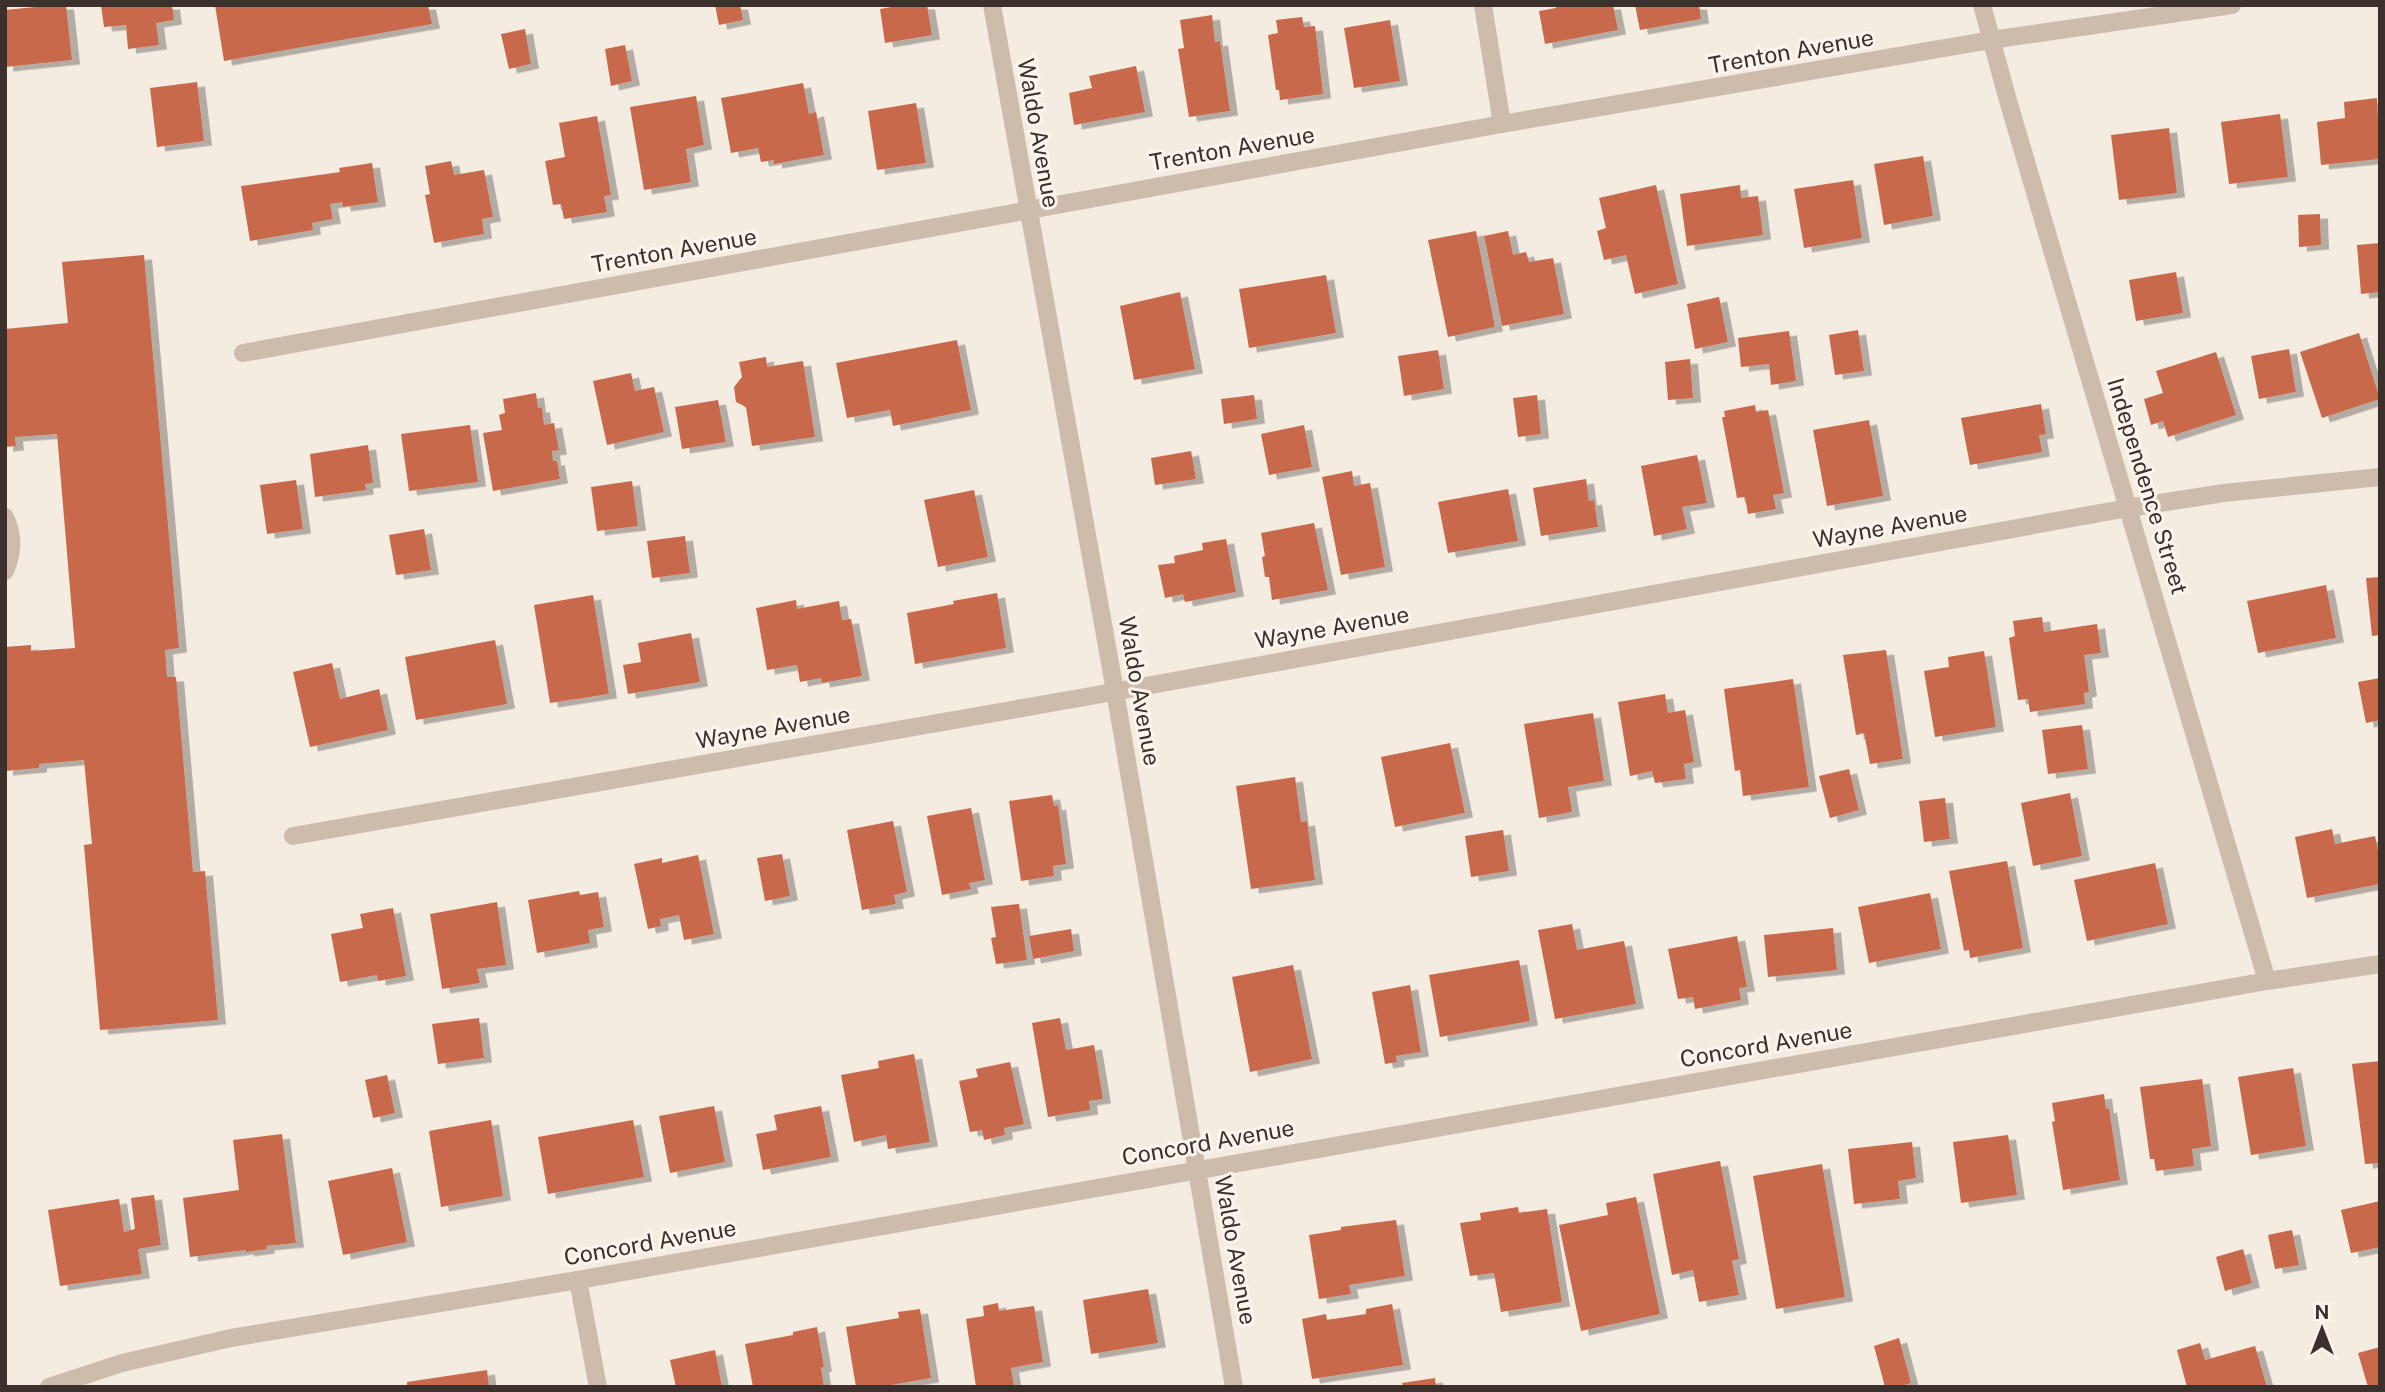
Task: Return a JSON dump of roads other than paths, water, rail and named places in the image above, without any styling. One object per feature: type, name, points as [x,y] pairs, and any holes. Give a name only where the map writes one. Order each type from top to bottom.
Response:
[{"type":"street","name":"Waldo Avenue","points":[[992,5],[1115,691],[1234,1387]]},
{"type":"street","points":[[1483,5],[1502,124]]},
{"type":"street","name":"Independence Street","points":[[1982,5],[2267,981]]},
{"type":"street","name":"Trenton Avenue","points":[[243,353],[1502,124],[1991,40],[2232,5]]},
{"type":"street","name":"Wayne Avenue","points":[[293,836],[2128,508],[2224,492],[2380,477]]},
{"type":"street","points":[[5,517],[12,536],[12,555],[5,571]]},
{"type":"street","name":"Concord Avenue","points":[[49,1387],[122,1363],[231,1338],[578,1280],[1197,1168],[2267,981],[2380,964]]},
{"type":"street","points":[[578,1280],[598,1387]]}]
